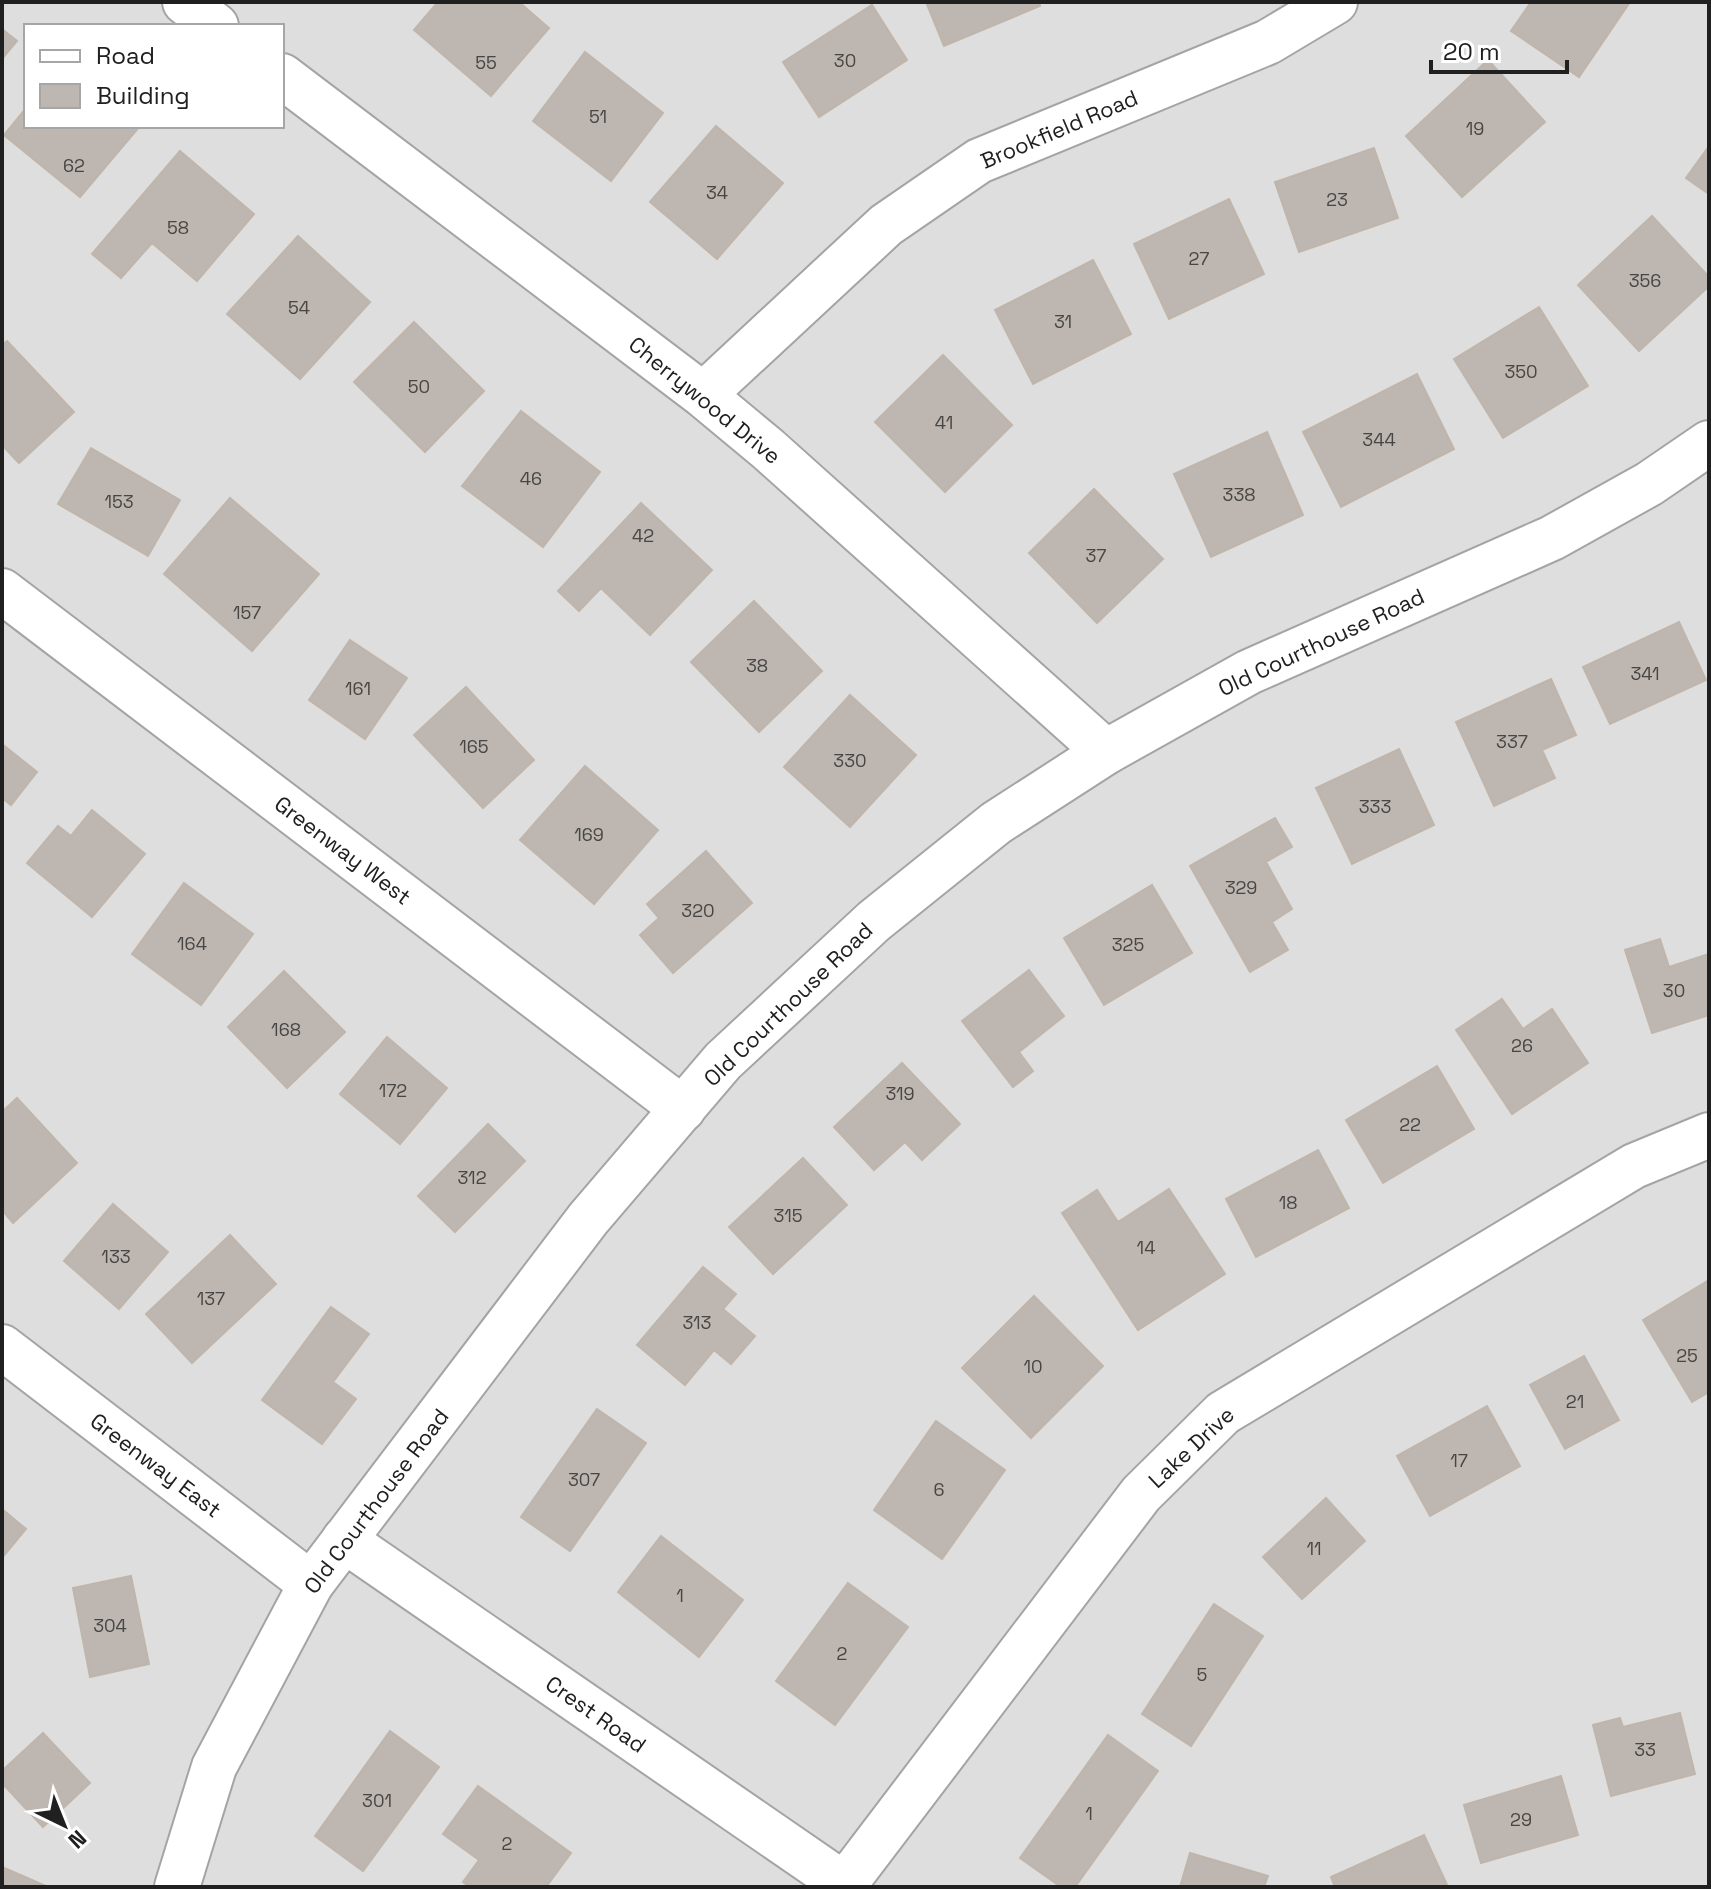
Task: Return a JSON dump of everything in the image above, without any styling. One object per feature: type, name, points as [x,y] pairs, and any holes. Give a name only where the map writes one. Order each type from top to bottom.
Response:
[{"type":"street","points":[[185,2],[213,24]]},
{"type":"street","name":"Brookfield Road","points":[[703,395],[886,225],[979,161],[1268,42],[1335,2]]},
{"type":"street","name":"Cherrywood Drive","points":[[284,78],[703,395],[768,449],[1106,752]]},
{"type":"street","name":"Old Courthouse Road","points":[[177,1887],[214,1767],[311,1584],[588,1219],[723,1061],[874,921],[996,823],[1106,752],[1249,672],[1552,538],[1649,484],[1709,443]]},
{"type":"street","name":"Greenway West","points":[[2,591],[683,1109]]},
{"type":"street","name":"Lake Drive","points":[[846,1886],[1141,1494],[1223,1413],[1634,1166],[1709,1135]]},
{"type":"street","name":"Greenway East","points":[[2,1347],[311,1584]]},
{"type":"street","name":"Crest Road","points":[[344,1540],[846,1886]]},
{"type":"shaded area","points":[[2,2],[1709,2],[1709,1887],[2,1887]]},
{"type":"building","points":[[438,2],[519,2],[549,28],[491,96],[414,30]]},
{"type":"building","points":[[926,2],[1039,2],[1040,6],[944,46]]},
{"type":"building","points":[[1531,2],[1630,2],[1579,77],[1511,31]]},
{"type":"building","points":[[872,5],[907,60],[819,117],[783,62]]},
{"type":"building","points":[[2,29],[17,41],[2,59]]},
{"type":"building","points":[[585,52],[663,113],[611,181],[533,121]]},
{"type":"building","points":[[1488,60],[1545,122],[1462,197],[1406,136]]},
{"type":"building","points":[[24,110],[24,128],[138,128],[80,197],[4,135]]},
{"type":"building","points":[[716,126],[783,183],[717,259],[650,202]]},
{"type":"building","points":[[1709,146],[1709,194],[1686,178]]},
{"type":"building","points":[[1374,148],[1398,218],[1299,252],[1275,182]]},
{"type":"building","points":[[180,151],[254,214],[197,281],[152,243],[121,278],[92,254]]},
{"type":"building","points":[[1229,199],[1264,274],[1169,319],[1134,244]]},
{"type":"building","points":[[1652,216],[1709,277],[1709,286],[1639,351],[1578,285]]},
{"type":"building","points":[[298,236],[370,302],[300,379],[227,314]]},
{"type":"building","points":[[1093,260],[1131,334],[1033,384],[995,310]]},
{"type":"building","points":[[1539,307],[1588,386],[1503,438],[1454,359]]},
{"type":"building","points":[[414,322],[484,391],[425,452],[354,382]]},
{"type":"building","points":[[7,341],[74,412],[19,463],[2,445],[2,345]]},
{"type":"building","points":[[943,355],[1012,425],[945,492],[875,422]]},
{"type":"building","points":[[1417,374],[1454,449],[1341,507],[1303,432]]},
{"type":"building","points":[[521,411],[600,472],[543,547],[462,486]]},
{"type":"building","points":[[1267,432],[1303,515],[1211,557],[1174,474]]},
{"type":"building","points":[[91,448],[180,500],[148,556],[58,504]]},
{"type":"building","points":[[1094,489],[1163,559],[1097,623],[1029,553]]},
{"type":"building","points":[[230,498],[319,574],[252,651],[164,574]]},
{"type":"building","points":[[641,503],[712,570],[650,635],[601,588],[579,611],[558,591]]},
{"type":"building","points":[[754,601],[822,671],[759,732],[691,662]]},
{"type":"building","points":[[1679,622],[1706,680],[1610,724],[1583,667]]},
{"type":"building","points":[[350,640],[407,678],[365,739],[309,700]]},
{"type":"building","points":[[1551,679],[1576,735],[1542,750],[1555,778],[1494,806],[1456,722]]},
{"type":"building","points":[[466,687],[534,760],[483,808],[414,735]]},
{"type":"building","points":[[850,695],[916,755],[850,827],[784,767]]},
{"type":"building","points":[[2,744],[37,772],[11,805],[2,798]]},
{"type":"building","points":[[1399,749],[1434,825],[1352,864],[1316,788]]},
{"type":"building","points":[[585,766],[658,830],[594,904],[520,840]]},
{"type":"building","points":[[92,810],[145,854],[92,917],[27,863],[58,826],[71,836]]},
{"type":"building","points":[[1275,818],[1292,847],[1266,862],[1292,909],[1272,922],[1288,950],[1250,972],[1190,866]]},
{"type":"building","points":[[706,851],[752,903],[673,973],[640,935],[659,918],[647,904]]},
{"type":"building","points":[[184,883],[253,934],[201,1005],[132,954]]},
{"type":"building","points":[[1152,885],[1192,953],[1104,1005],[1064,938]]},
{"type":"building","points":[[1660,939],[1669,967],[1709,954],[1709,1015],[1652,1033],[1625,950]]},
{"type":"building","points":[[1029,970],[1064,1016],[1019,1052],[1033,1071],[1013,1087],[962,1021]]},
{"type":"building","points":[[284,971],[345,1032],[287,1088],[228,1027]]},
{"type":"building","points":[[1502,999],[1523,1029],[1552,1009],[1588,1063],[1512,1114],[1456,1030]]},
{"type":"building","points":[[387,1037],[447,1088],[400,1144],[340,1094]]},
{"type":"building","points":[[902,1063],[960,1124],[922,1160],[905,1142],[874,1170],[834,1127]]},
{"type":"building","points":[[1437,1066],[1474,1129],[1383,1183],[1346,1120]]},
{"type":"building","points":[[17,1098],[77,1163],[13,1223],[2,1210],[2,1112]]},
{"type":"building","points":[[488,1124],[525,1161],[455,1232],[418,1196]]},
{"type":"building","points":[[1318,1150],[1349,1208],[1256,1257],[1226,1199]]},
{"type":"building","points":[[803,1158],[847,1205],[773,1274],[729,1227]]},
{"type":"building","points":[[1169,1189],[1225,1274],[1138,1330],[1062,1213],[1097,1190],[1118,1222]]},
{"type":"building","points":[[113,1204],[168,1252],[119,1309],[64,1261]]},
{"type":"building","points":[[230,1235],[276,1284],[192,1363],[146,1314]]},
{"type":"building","points":[[703,1267],[736,1294],[723,1309],[755,1336],[731,1364],[714,1350],[685,1385],[637,1345]]},
{"type":"building","points":[[1709,1280],[1709,1392],[1692,1402],[1643,1320]]},
{"type":"building","points":[[1034,1296],[1103,1366],[1031,1438],[962,1368]]},
{"type":"building","points":[[331,1307],[369,1334],[333,1382],[356,1399],[322,1444],[262,1400]]},
{"type":"building","points":[[1584,1356],[1619,1420],[1565,1449],[1530,1385]]},
{"type":"building","points":[[1487,1406],[1520,1466],[1430,1516],[1397,1456]]},
{"type":"building","points":[[597,1409],[646,1443],[570,1551],[521,1517]]},
{"type":"building","points":[[936,1421],[1005,1470],[942,1559],[874,1510]]},
{"type":"building","points":[[1326,1498],[1365,1541],[1302,1599],[1263,1557]]},
{"type":"building","points":[[2,1509],[26,1529],[2,1558]]},
{"type":"building","points":[[661,1536],[743,1600],[699,1657],[618,1592]]},
{"type":"building","points":[[131,1576],[149,1664],[90,1677],[73,1588]]},
{"type":"building","points":[[848,1583],[908,1627],[835,1725],[776,1681]]},
{"type":"building","points":[[1214,1604],[1263,1636],[1191,1746],[1142,1714]]},
{"type":"building","points":[[1680,1713],[1695,1774],[1611,1796],[1593,1725],[1620,1718],[1623,1727]]},
{"type":"building","points":[[390,1731],[439,1767],[363,1871],[315,1836]]},
{"type":"building","points":[[43,1733],[90,1783],[43,1827],[2,1783],[2,1771]]},
{"type":"building","points":[[1108,1735],[1158,1771],[1075,1887],[1061,1887],[1020,1858]]},
{"type":"building","points":[[1561,1776],[1578,1835],[1481,1863],[1464,1805]]},
{"type":"building","points":[[478,1786],[571,1853],[546,1887],[470,1887],[463,1882],[479,1860],[443,1834]]},
{"type":"building","points":[[1424,1835],[1448,1887],[1335,1887],[1331,1877]]},
{"type":"building","points":[[1190,1853],[1268,1876],[1264,1887],[1180,1887]]},
{"type":"building","points":[[2,1867],[48,1887],[2,1887]]}]
